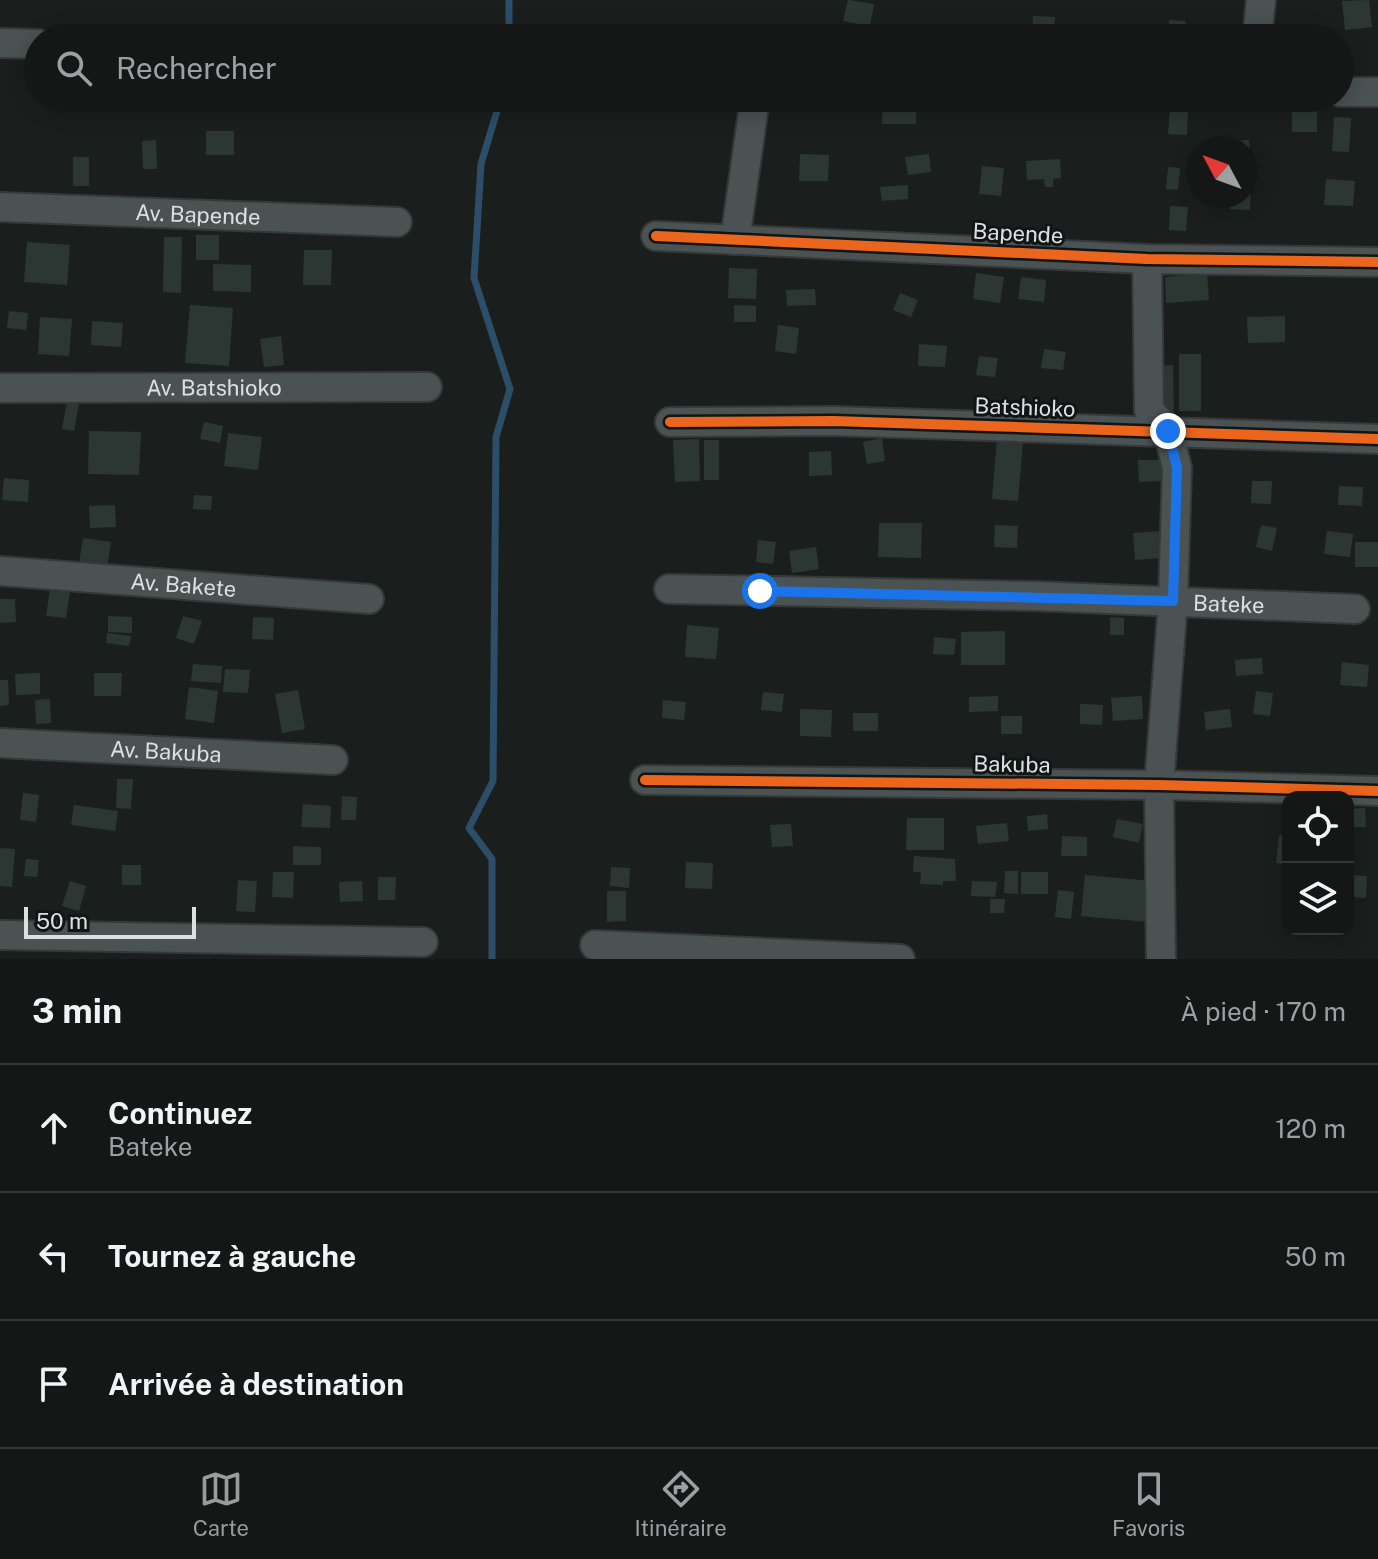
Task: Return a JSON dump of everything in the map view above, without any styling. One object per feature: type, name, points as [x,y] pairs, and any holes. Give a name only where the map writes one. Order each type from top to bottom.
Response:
[{"type":"street","points":[[1258,24],[1261,0]]},
{"type":"street","points":[[0,43],[24,44]]},
{"type":"street","points":[[1354,92],[1378,92]]},
{"type":"street","points":[[735,240],[753,112]]},
{"type":"street","name":"Av. Bapende","points":[[0,207],[397,222]]},
{"type":"street","name":"Bapende","points":[[656,236],[1147,259],[1378,262]]},
{"type":"street","points":[[1147,259],[1149,410],[1168,431],[1177,468],[1173,601],[1159,785],[1161,959]]},
{"type":"street","name":"Av. Batshioko","points":[[0,388],[427,387]]},
{"type":"street","name":"Batshioko","points":[[670,422],[834,421],[1378,439]]},
{"type":"street","name":"Av. Bakete","points":[[0,571],[369,599]]},
{"type":"street","name":"Bateke","points":[[669,589],[1173,601],[1355,609]]},
{"type":"street","name":"Av. Bakuba","points":[[0,743],[333,760]]},
{"type":"street","name":"Bakuba","points":[[645,780],[1159,785],[1378,791]]},
{"type":"street","points":[[0,935],[423,942]]},
{"type":"street","points":[[595,945],[900,959]]},
{"type":"building","points":[[848,0],[874,4],[870,24],[843,21]]},
{"type":"building","points":[[1369,0],[1372,27],[1354,29],[1354,24],[1344,24],[1342,1]]},
{"type":"building","points":[[1033,16],[1055,17],[1055,24],[1033,24]]},
{"type":"building","points":[[1169,20],[1186,21],[1186,24],[1169,24]]},
{"type":"building","points":[[882,112],[916,112],[916,124],[882,124]]},
{"type":"building","points":[[1170,112],[1188,112],[1187,135],[1168,134]]},
{"type":"building","points":[[1292,112],[1317,112],[1317,132],[1292,132]]},
{"type":"building","points":[[1334,117],[1351,118],[1349,152],[1332,151]]},
{"type":"building","points":[[206,131],[234,131],[234,155],[206,155]]},
{"type":"building","points":[[156,140],[157,169],[143,169],[142,141]]},
{"type":"building","points":[[800,154],[829,155],[828,181],[799,181]]},
{"type":"building","points":[[929,154],[931,172],[908,175],[905,157]]},
{"type":"building","points":[[73,157],[89,157],[89,186],[73,186]]},
{"type":"building","points":[[1060,159],[1061,178],[1053,179],[1053,187],[1045,187],[1044,179],[1027,180],[1026,161]]},
{"type":"building","points":[[982,166],[1004,168],[1001,196],[979,194]]},
{"type":"building","points":[[1168,167],[1180,168],[1178,190],[1166,189]]},
{"type":"building","points":[[1326,179],[1355,181],[1353,206],[1324,205]]},
{"type":"building","points":[[908,185],[908,199],[882,201],[880,187]]},
{"type":"building","points":[[1170,206],[1188,208],[1186,231],[1169,230]]},
{"type":"building","points":[[196,235],[219,235],[219,260],[196,260]]},
{"type":"building","points":[[164,237],[182,237],[181,293],[163,292]]},
{"type":"building","points":[[27,242],[70,245],[67,285],[24,282]]},
{"type":"building","points":[[304,250],[332,250],[331,285],[303,285]]},
{"type":"building","points":[[213,264],[251,265],[251,292],[213,291]]},
{"type":"building","points":[[729,268],[757,269],[756,299],[728,298]]},
{"type":"building","points":[[976,273],[1004,277],[1000,303],[973,299]]},
{"type":"building","points":[[1207,274],[1209,300],[1166,303],[1165,277]]},
{"type":"building","points":[[1021,277],[1046,280],[1044,302],[1018,299]]},
{"type":"building","points":[[815,289],[816,305],[787,306],[786,290]]},
{"type":"building","points":[[900,293],[918,300],[911,317],[893,310]]},
{"type":"building","points":[[190,305],[233,308],[229,366],[185,363]]},
{"type":"building","points":[[734,305],[756,306],[756,322],[734,322]]},
{"type":"building","points":[[9,311],[28,313],[26,330],[7,328]]},
{"type":"building","points":[[1285,316],[1285,342],[1248,343],[1247,317]]},
{"type":"building","points":[[40,317],[72,319],[69,356],[38,354]]},
{"type":"building","points":[[92,321],[123,323],[121,347],[91,345]]},
{"type":"building","points":[[778,325],[799,328],[796,354],[775,351]]},
{"type":"building","points":[[281,336],[284,365],[264,367],[260,339]]},
{"type":"building","points":[[919,344],[947,346],[945,367],[918,366]]},
{"type":"building","points":[[1044,349],[1066,352],[1063,370],[1041,368]]},
{"type":"building","points":[[1179,354],[1201,354],[1201,411],[1179,411]]},
{"type":"building","points":[[979,356],[998,358],[995,377],[976,375]]},
{"type":"building","points":[[1173,365],[1174,416],[1159,416],[1159,366]]},
{"type":"building","points":[[67,401],[79,403],[74,431],[62,429]]},
{"type":"building","points":[[204,422],[223,426],[220,443],[200,439]]},
{"type":"building","points":[[89,431],[141,432],[139,475],[88,474]]},
{"type":"building","points":[[228,433],[262,437],[258,470],[224,466]]},
{"type":"building","points":[[882,438],[885,461],[867,464],[863,442]]},
{"type":"building","points":[[699,439],[700,481],[675,482],[673,440]]},
{"type":"building","points":[[997,439],[1023,442],[1018,501],[992,499]]},
{"type":"building","points":[[704,440],[719,440],[719,480],[704,480]]},
{"type":"building","points":[[831,451],[832,475],[809,476],[809,452]]},
{"type":"building","points":[[1138,460],[1161,460],[1162,481],[1139,482]]},
{"type":"building","points":[[4,478],[29,480],[28,502],[2,500]]},
{"type":"building","points":[[1252,481],[1272,481],[1271,504],[1251,503]]},
{"type":"building","points":[[1339,486],[1363,487],[1362,506],[1338,505]]},
{"type":"building","points":[[194,495],[212,496],[211,510],[193,509]]},
{"type":"building","points":[[115,505],[116,527],[90,528],[89,506]]},
{"type":"building","points":[[879,523],[922,523],[921,558],[878,557]]},
{"type":"building","points":[[995,525],[1018,526],[1017,548],[994,547]]},
{"type":"building","points":[[1261,525],[1277,528],[1272,551],[1256,547]]},
{"type":"building","points":[[1160,531],[1162,558],[1135,560],[1133,533]]},
{"type":"building","points":[[1327,531],[1353,534],[1350,557],[1324,554]]},
{"type":"building","points":[[83,538],[111,542],[107,568],[79,563]]},
{"type":"building","points":[[758,540],[776,542],[773,564],[756,562]]},
{"type":"building","points":[[1355,542],[1378,542],[1378,567],[1355,567]]},
{"type":"building","points":[[816,547],[819,569],[792,573],[789,551]]},
{"type":"building","points":[[50,589],[70,592],[66,618],[46,616]]},
{"type":"building","points":[[0,599],[15,599],[16,622],[0,623]]},
{"type":"building","points":[[108,616],[132,617],[132,633],[108,632]]},
{"type":"building","points":[[183,616],[202,621],[194,644],[176,638]]},
{"type":"building","points":[[253,617],[274,618],[273,640],[252,639]]},
{"type":"building","points":[[1110,617],[1124,618],[1124,635],[1110,635]]},
{"type":"building","points":[[687,625],[719,628],[716,659],[685,657]]},
{"type":"building","points":[[1005,631],[1005,665],[961,665],[961,632]]},
{"type":"building","points":[[107,633],[131,636],[129,646],[106,643]]},
{"type":"building","points":[[934,637],[956,639],[954,655],[933,654]]},
{"type":"building","points":[[1262,658],[1263,674],[1236,676],[1235,660]]},
{"type":"building","points":[[1342,662],[1369,665],[1367,687],[1340,685]]},
{"type":"building","points":[[193,664],[222,666],[221,683],[191,681]]},
{"type":"building","points":[[225,669],[250,670],[248,693],[223,692]]},
{"type":"building","points":[[40,673],[40,694],[16,695],[15,674]]},
{"type":"building","points":[[94,673],[122,673],[121,696],[94,696]]},
{"type":"building","points":[[0,680],[8,680],[9,705],[0,706]]},
{"type":"building","points":[[189,687],[218,691],[214,723],[185,719]]},
{"type":"building","points":[[298,690],[305,729],[282,733],[275,694]]},
{"type":"building","points":[[1256,691],[1273,693],[1270,716],[1253,714]]},
{"type":"building","points":[[763,692],[784,694],[782,712],[761,710]]},
{"type":"building","points":[[998,696],[998,711],[969,712],[969,697]]},
{"type":"building","points":[[1142,696],[1143,719],[1113,721],[1111,698]]},
{"type":"building","points":[[50,699],[51,723],[36,724],[35,700]]},
{"type":"building","points":[[663,700],[686,702],[684,720],[662,718]]},
{"type":"building","points":[[1080,704],[1103,705],[1102,725],[1080,724]]},
{"type":"building","points":[[800,709],[832,710],[831,737],[800,736]]},
{"type":"building","points":[[1230,709],[1232,727],[1206,730],[1204,712]]},
{"type":"building","points":[[853,713],[878,713],[878,731],[853,731]]},
{"type":"building","points":[[1001,716],[1022,716],[1022,734],[1001,734]]},
{"type":"building","points":[[117,779],[133,779],[131,809],[116,808]]},
{"type":"building","points":[[23,793],[39,795],[36,822],[20,820]]},
{"type":"building","points":[[342,796],[357,797],[356,820],[341,820]]},
{"type":"building","points":[[303,804],[331,806],[330,828],[301,827]]},
{"type":"building","points":[[74,805],[118,811],[115,831],[71,825]]},
{"type":"building","points":[[1365,808],[1366,827],[1354,827],[1354,809]]},
{"type":"building","points":[[1047,814],[1048,829],[1028,831],[1027,816]]},
{"type":"building","points":[[907,818],[944,818],[944,850],[906,850]]},
{"type":"building","points":[[1117,819],[1143,824],[1139,843],[1113,837]]},
{"type":"building","points":[[1007,823],[1009,841],[978,844],[976,826]]},
{"type":"building","points":[[791,824],[793,846],[772,847],[770,825]]},
{"type":"building","points":[[1279,835],[1282,835],[1282,864],[1276,863]]},
{"type":"building","points":[[1062,836],[1087,837],[1087,856],[1061,856]]},
{"type":"building","points":[[293,846],[321,847],[321,865],[293,865]]},
{"type":"building","points":[[0,848],[15,849],[12,887],[0,886]]},
{"type":"building","points":[[914,856],[955,859],[956,881],[943,881],[943,885],[920,884],[921,872],[913,872]]},
{"type":"building","points":[[26,859],[39,860],[37,877],[24,876]]},
{"type":"building","points":[[686,862],[713,863],[712,889],[685,888]]},
{"type":"building","points":[[122,865],[141,865],[141,885],[122,885]]},
{"type":"building","points":[[611,867],[630,868],[629,888],[610,886]]},
{"type":"building","points":[[1005,871],[1018,871],[1018,894],[1004,893]]},
{"type":"building","points":[[273,872],[294,872],[293,898],[272,897]]},
{"type":"building","points":[[1021,872],[1048,872],[1048,894],[1021,894]]},
{"type":"building","points":[[1085,875],[1152,881],[1148,922],[1081,916]]},
{"type":"building","points":[[1354,875],[1367,876],[1366,898],[1354,897]]},
{"type":"building","points":[[378,877],[396,877],[395,900],[378,900]]},
{"type":"building","points":[[238,880],[257,881],[255,912],[236,911]]},
{"type":"building","points":[[70,881],[86,886],[79,911],[62,906]]},
{"type":"building","points":[[362,881],[363,901],[340,902],[339,882]]},
{"type":"building","points":[[972,881],[997,882],[995,897],[971,896]]},
{"type":"building","points":[[1058,890],[1074,892],[1071,919],[1055,917]]},
{"type":"building","points":[[607,891],[626,891],[626,921],[607,922]]},
{"type":"building","points":[[990,899],[1005,899],[1004,913],[990,913]]},
{"type":"waterway","points":[[509,0],[509,24]]},
{"type":"waterway","points":[[492,959],[492,859],[469,828],[493,781],[496,437],[510,389],[474,278],[481,164],[497,112]]},
{"type":"cycle path","points":[[656,236],[1147,259],[1378,262]]},
{"type":"cycle path","points":[[670,422],[834,421],[1378,439]]},
{"type":"cycle path","points":[[645,780],[1159,785],[1378,791]]},
{"type":"route","points":[[760,591],[1173,601],[1177,468],[1168,431]]}]
